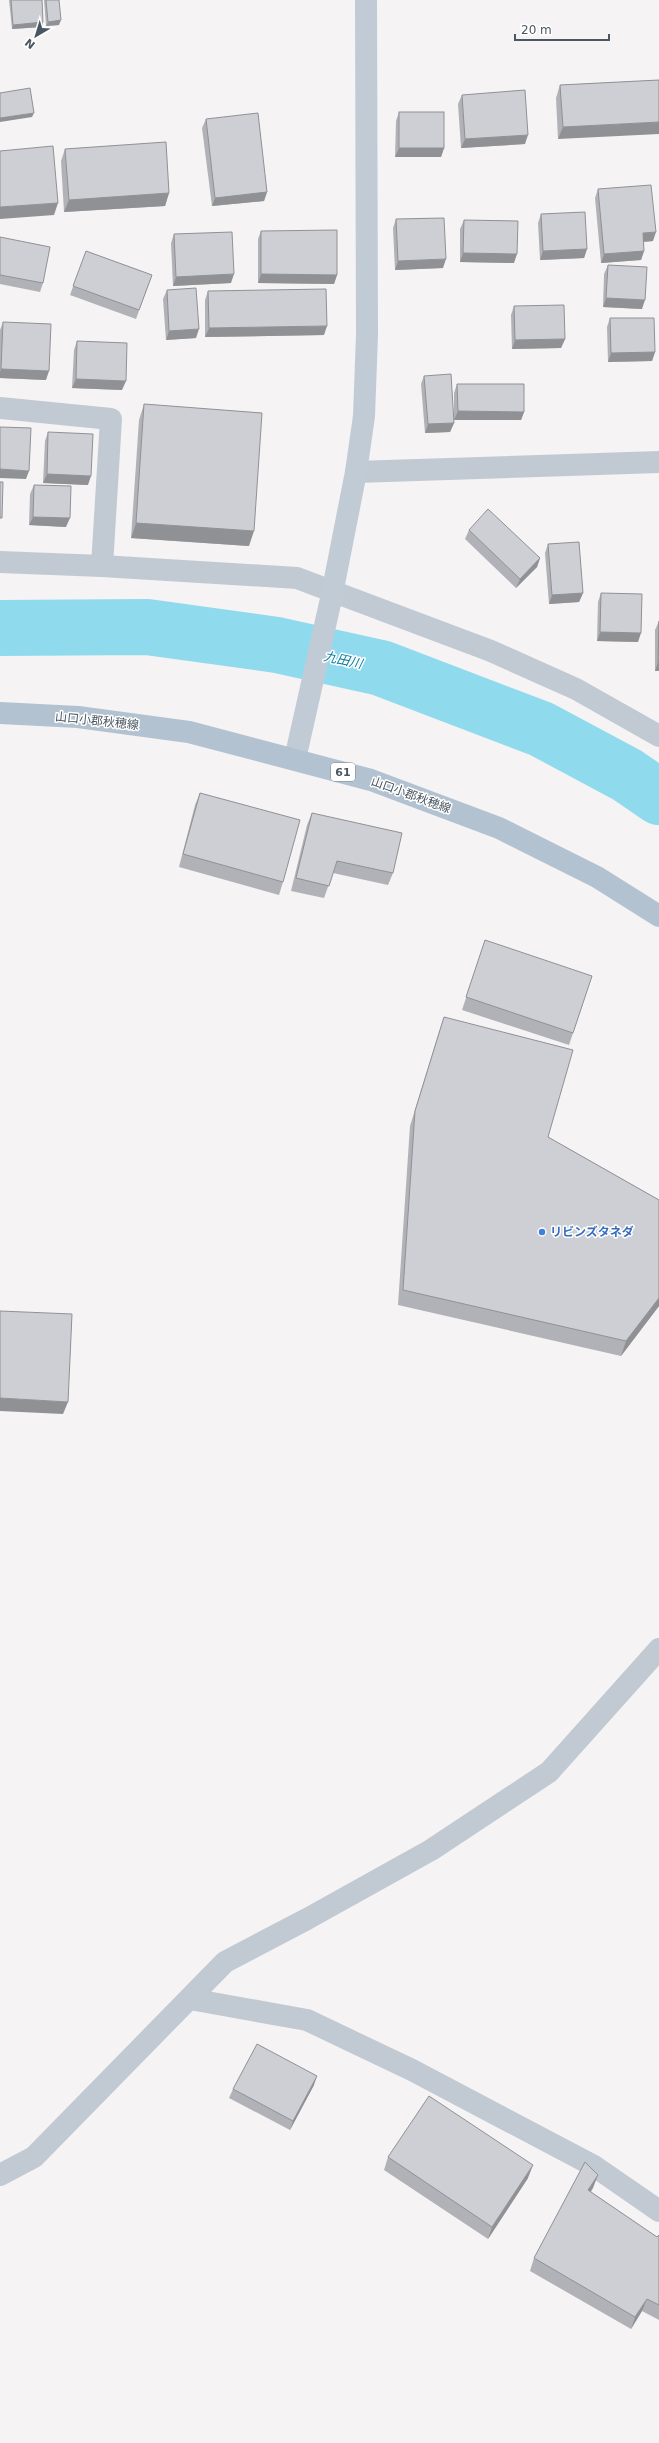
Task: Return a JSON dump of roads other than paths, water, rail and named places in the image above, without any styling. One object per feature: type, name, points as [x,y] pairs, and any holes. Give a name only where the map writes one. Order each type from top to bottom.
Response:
[{"type":"main road","name":"山口小郡秋穂線","points":[[0,713],[78,717],[189,732],[371,780],[499,828],[597,877],[659,916]]},
{"type":"street","points":[[295,759],[356,472],[364,416],[367,335],[366,0]]},
{"type":"street","points":[[0,408],[111,419],[102,566]]},
{"type":"street","points":[[356,472],[659,462]]},
{"type":"street","points":[[0,562],[102,566],[297,578],[331,594],[513,661],[576,689],[659,736]]},
{"type":"street","points":[[0,2175],[34,2157],[121,2067],[190,1999],[224,1962],[308,1919],[431,1850],[549,1772],[659,1649]]},
{"type":"street","points":[[190,1999],[307,2020],[412,2070],[594,2166],[659,2211]]},
{"type":"waterway","name":"九田川","points":[[0,628],[147,627],[277,645],[381,668],[541,729],[627,775],[659,797]]},
{"type":"place","name":"リビンズタネダ","points":[[542,1232]]}]
